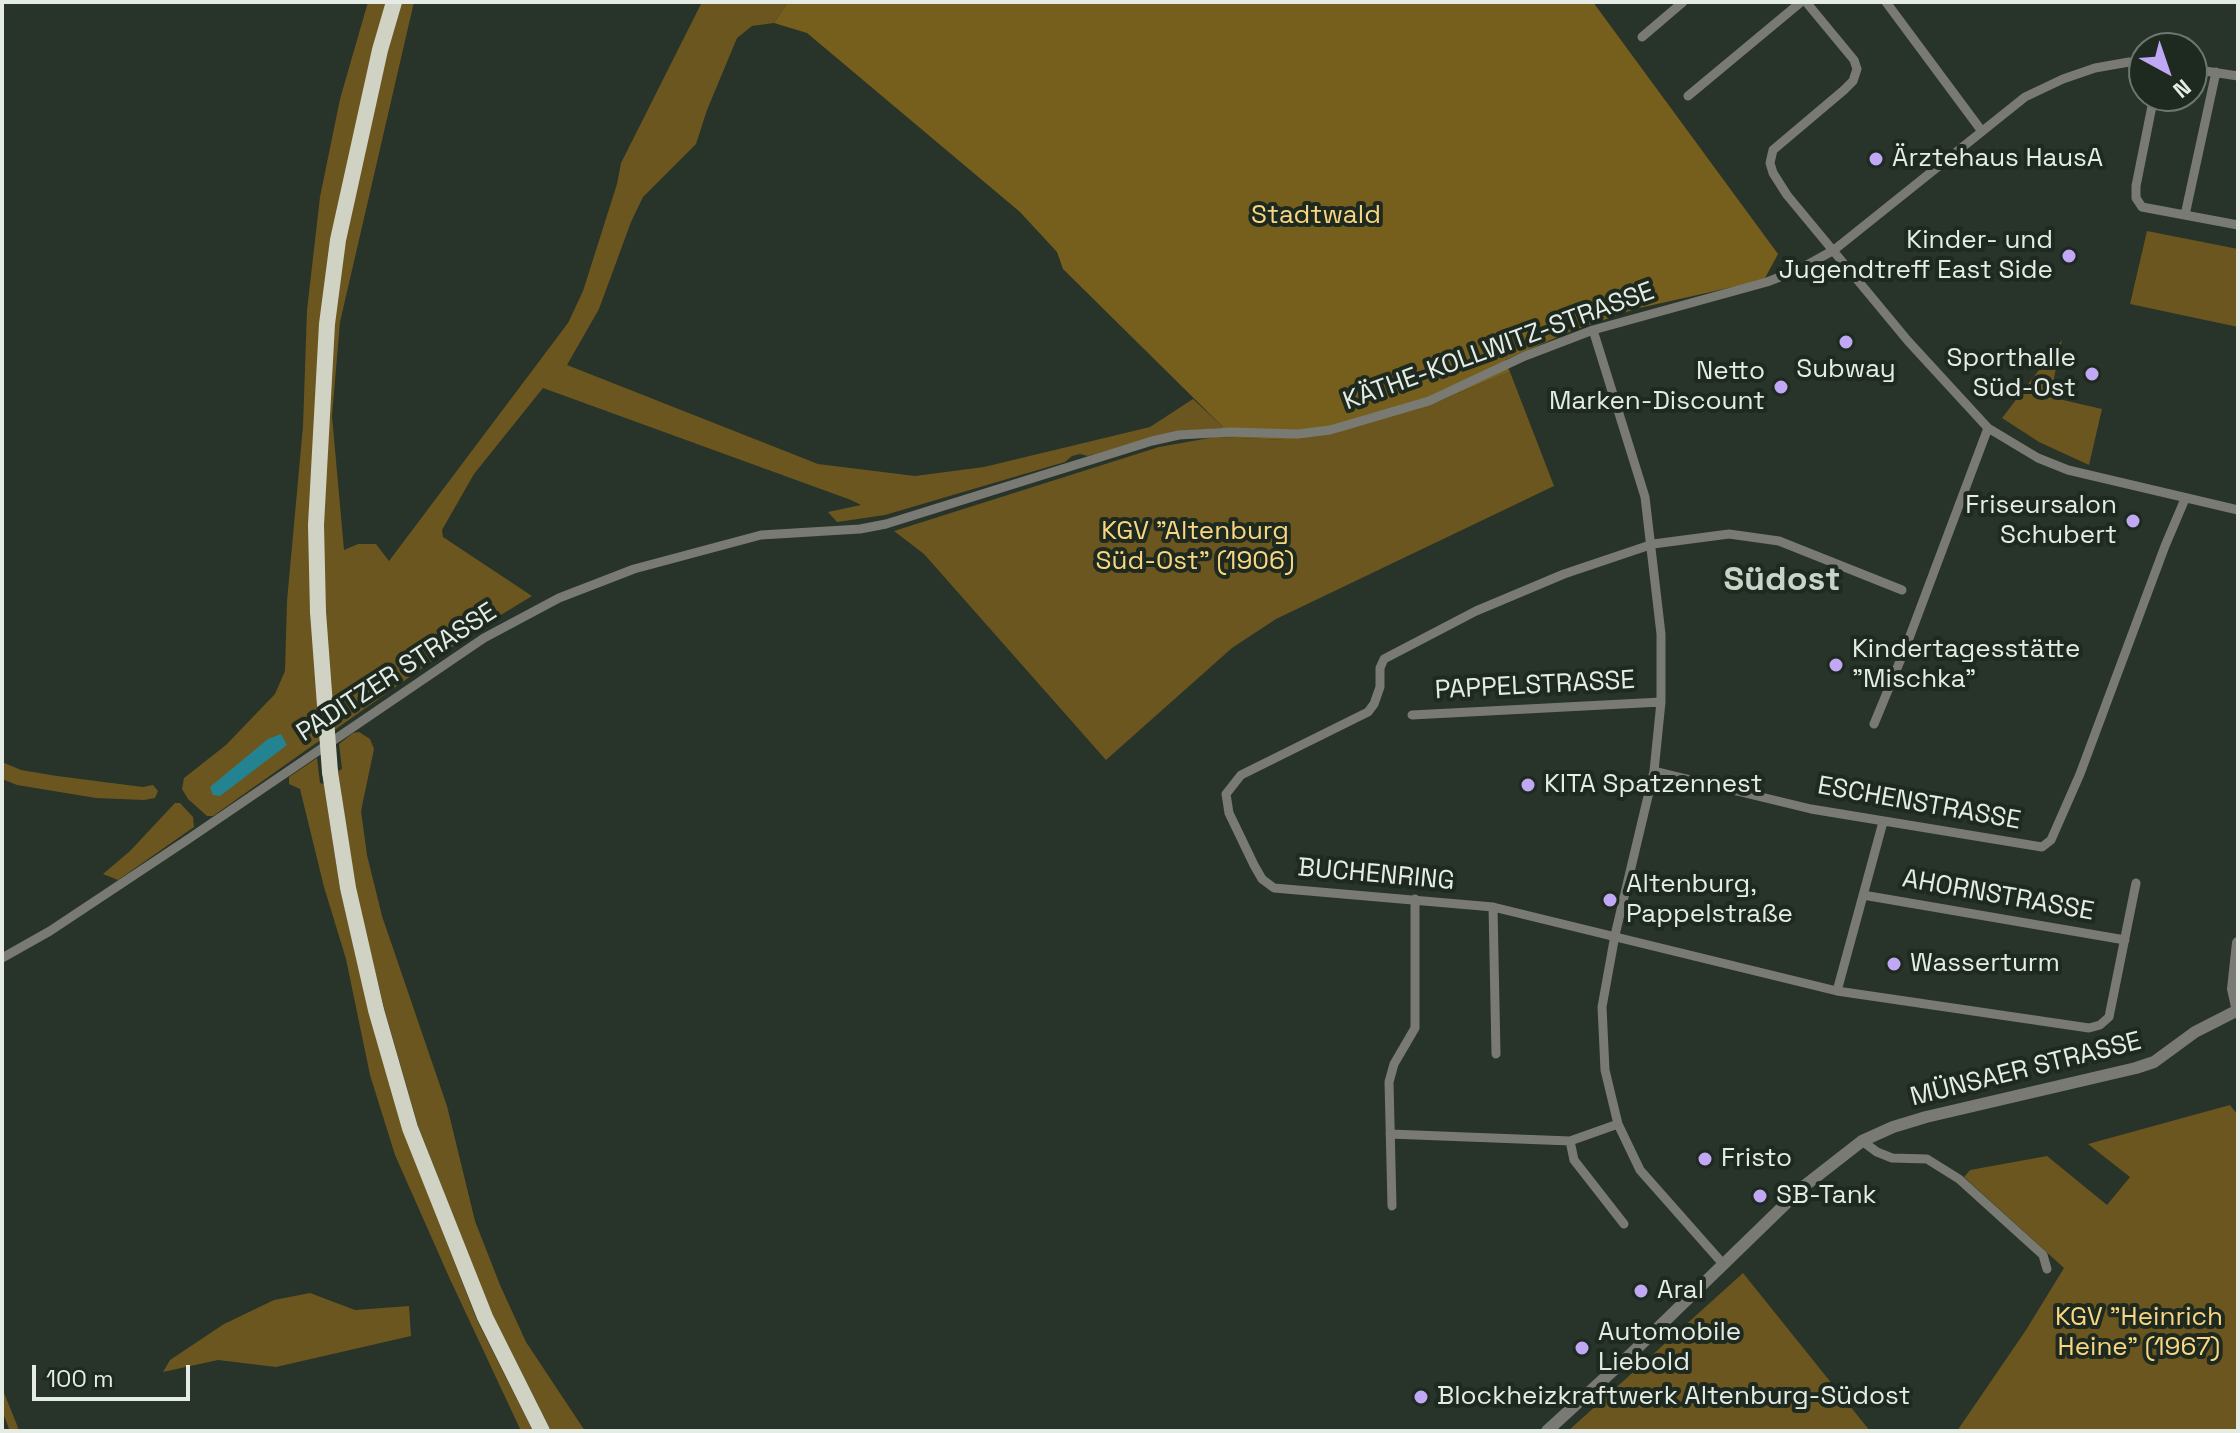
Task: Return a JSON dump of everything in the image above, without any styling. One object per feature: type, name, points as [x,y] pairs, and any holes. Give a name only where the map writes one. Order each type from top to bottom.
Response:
[{"type":"highway","points":[[394,2],[380,50],[338,240],[327,324],[316,525],[318,612],[330,772],[348,888],[376,1010],[410,1128],[457,1253],[542,1431]]},
{"type":"street","points":[[1642,37],[1683,2]]},
{"type":"street","points":[[1688,96],[1804,2],[1854,60],[1857,69],[1853,81],[1844,90],[1773,150],[1770,163],[1773,173],[1787,195],[1908,341],[1988,428],[2038,458],[2068,470],[2238,510]]},
{"type":"street","points":[[1886,2],[1981,130]]},
{"type":"street","name":"KÄTHE-KOLLWITZ-STRASSE","points":[[860,529],[886,524],[1179,435],[1232,432],[1298,434],[1360,423],[1429,401],[1525,356],[1593,330],[1767,282],[1798,270],[1834,250],[2025,97],[2095,68],[2128,62]]},
{"type":"street","points":[[2208,71],[2238,76]]},
{"type":"street","points":[[2185,215],[2216,72]]},
{"type":"street","points":[[2151,112],[2136,186],[2136,198],[2142,207],[2238,225]]},
{"type":"street","name":"PAPPELSTRASSE","points":[[1593,330],[1645,497],[1653,544],[1661,634],[1661,702],[1654,771],[1615,935],[1602,1007],[1605,1070],[1618,1124],[1640,1170],[1724,1265]]},
{"type":"street","points":[[1874,724],[1988,428]]},
{"type":"street","name":"ESCHENSTRASSE","points":[[1654,771],[1811,809],[2042,847],[2051,840],[2080,774],[2185,499]]},
{"type":"street","name":"PADITZER STRASSE","points":[[2,958],[50,931],[484,638],[559,598],[634,569],[721,544],[761,535],[860,529]]},
{"type":"street","points":[[1653,544],[1729,534],[1779,541],[1902,590]]},
{"type":"street","name":"BUCHENRING","points":[[1615,935],[1493,907],[1274,888],[1262,879],[1254,865],[1229,813],[1226,794],[1241,775],[1368,712],[1380,687],[1380,668],[1384,659],[1476,611],[1564,574],[1653,544]]},
{"type":"street","name":"PAPPELSTRASSE","points":[[1412,715],[1661,702]]},
{"type":"street","name":"AHORNSTRASSE","points":[[1837,991],[1883,822]]},
{"type":"street","name":"AHORNSTRASSE","points":[[1615,935],[1837,991],[2089,1028],[2100,1025],[2109,1017],[2136,883]]},
{"type":"street","name":"AHORNSTRASSE","points":[[1863,895],[2125,940]]},
{"type":"street","points":[[1392,1206],[1389,1082],[1394,1064],[1415,1028],[1415,899]]},
{"type":"street","points":[[1493,907],[1496,1054]]},
{"type":"street","points":[[2238,943],[2233,989],[2238,1011]]},
{"type":"street","name":"MÜNSAER STRASSE","points":[[1547,1431],[1803,1187],[1862,1141],[1926,1117],[2154,1062],[2195,1032],[2238,1011]]},
{"type":"street","points":[[1390,1134],[1570,1141],[1618,1124]]},
{"type":"street","points":[[1570,1141],[1574,1160],[1624,1224]]},
{"type":"street","points":[[1862,1141],[1892,1158],[1927,1159],[1959,1179],[2043,1255],[2047,1269]]},
{"type":"green space","points":[[368,2],[414,2],[340,322],[332,416],[344,550],[358,544],[376,544],[389,561],[568,323],[583,291],[621,163],[702,2],[788,2],[774,23],[752,26],[737,38],[696,144],[643,197],[599,309],[567,365],[818,464],[915,476],[984,467],[1150,427],[1193,399],[1224,428],[1183,431],[1088,456],[1080,454],[1065,462],[885,515],[837,522],[828,512],[861,505],[543,388],[474,474],[442,530],[443,537],[532,596],[476,630],[213,816],[207,816],[188,799],[182,789],[184,778],[226,745],[275,694],[285,671],[287,601],[303,426],[307,310],[320,197],[340,99]]},
{"type":"green space","name":"Stadtwald","points":[[788,2],[1593,2],[1778,254],[1764,280],[1635,309],[1569,332],[1505,360],[1510,372],[1429,405],[1341,432],[1288,440],[1215,437],[1223,427],[1063,269],[1057,252],[1020,212],[807,33],[774,23]]},
{"type":"green space","points":[[2147,231],[2238,249],[2238,327],[2130,304]]},
{"type":"green space","points":[[2062,340],[2050,397],[2102,409],[2089,465],[2039,442],[2002,418]]},
{"type":"green space","name":"KGV \"Altenburg Süd-Ost\" (1906)","points":[[1510,372],[1554,486],[1276,619],[1232,648],[1106,760],[924,554],[894,531],[1159,447],[1215,437],[1288,440],[1429,405]]},
{"type":"green space","points":[[359,732],[370,739],[374,749],[361,811],[367,855],[382,916],[447,1106],[475,1221],[526,1342],[585,1431],[551,1431],[492,1314],[418,1126],[384,1008],[355,886],[338,771],[342,769],[339,744]]},
{"type":"green space","points":[[317,758],[340,889],[369,1012],[403,1130],[477,1320],[533,1431],[521,1431],[395,1155],[370,1075],[346,959],[324,887],[300,789],[289,784],[289,777]]},
{"type":"green space","points":[[2,762],[21,770],[57,776],[143,787],[153,785],[158,791],[155,798],[144,800],[96,798],[17,785],[2,779]]},
{"type":"green space","points":[[175,803],[180,803],[193,817],[194,827],[118,880],[103,874],[130,851]]},
{"type":"green space","name":"KGV \"Heinrich Heine\" (1967)","points":[[2230,1105],[2238,1115],[2238,1431],[1957,1431],[2064,1268],[1964,1177],[1970,1170],[2047,1156],[2107,1205],[2130,1177],[2088,1144]]},
{"type":"green space","points":[[1743,1273],[1870,1431],[1568,1431]]},
{"type":"green space","points":[[310,1293],[355,1310],[409,1306],[411,1336],[276,1367],[218,1360],[163,1372],[170,1360],[224,1324],[274,1300]]},
{"type":"green space","points":[[2,1388],[19,1431],[9,1429],[2,1410]]},
{"type":"water","points":[[281,734],[287,745],[220,796],[213,795],[210,787],[268,739]]},
{"type":"place","name":"Ärztehaus HausA","points":[[1876,159]]},
{"type":"place","name":"Kinder- und Jugendtreff East Side","points":[[2069,256]]},
{"type":"place","name":"Subway","points":[[1846,342]]},
{"type":"place","name":"Sporthalle Süd-Ost","points":[[2092,374]]},
{"type":"place","name":"Netto Marken-Discount","points":[[1781,387]]},
{"type":"place","name":"Friseursalon Schubert","points":[[2133,521]]},
{"type":"place","name":"Kindertagesstätte \"Mischka\"","points":[[1836,665]]},
{"type":"place","name":"KITA Spatzennest","points":[[1528,785]]},
{"type":"place","name":"Altenburg, Pappelstraße","points":[[1610,900]]},
{"type":"place","name":"Wasserturm","points":[[1894,964]]},
{"type":"place","name":"Fristo","points":[[1705,1159]]},
{"type":"place","name":"SB-Tank","points":[[1760,1196]]},
{"type":"place","name":"Aral","points":[[1641,1291]]},
{"type":"place","name":"Automobile Liebold","points":[[1582,1348]]},
{"type":"place","name":"Blockheizkraftwerk Altenburg-Südost","points":[[1421,1397]]},
{"type":"district","name":"Südost","points":[[1782,581]]}]
